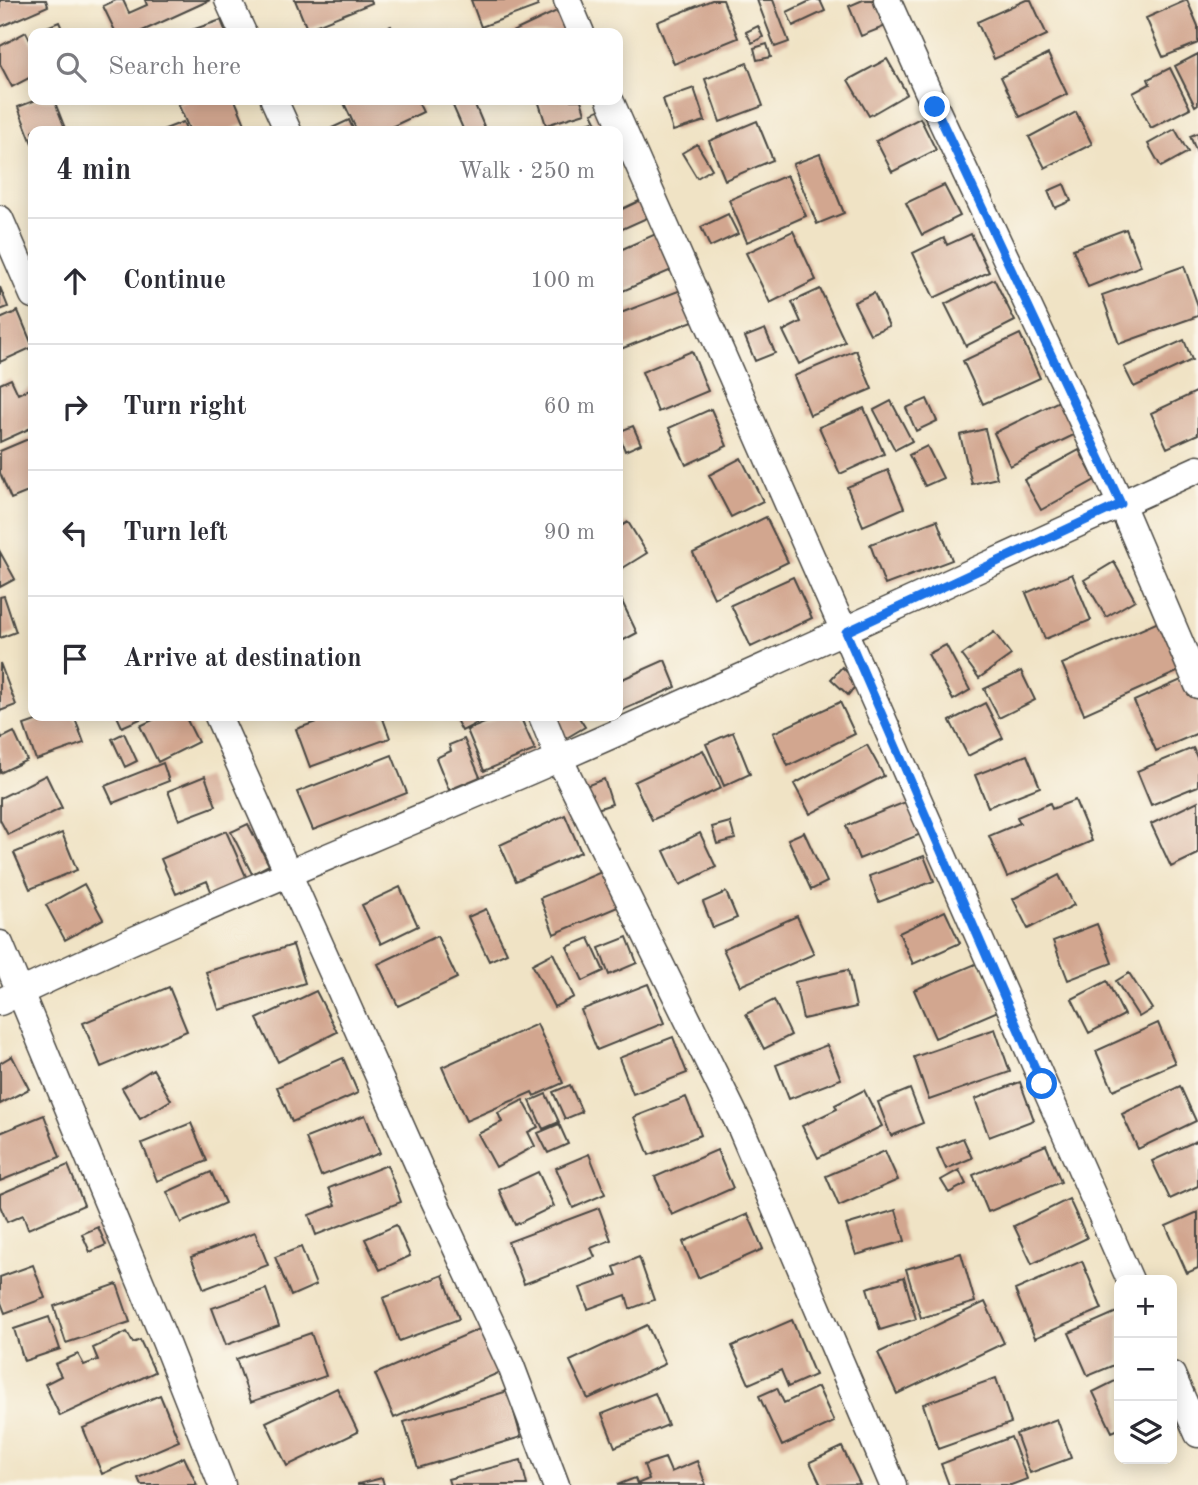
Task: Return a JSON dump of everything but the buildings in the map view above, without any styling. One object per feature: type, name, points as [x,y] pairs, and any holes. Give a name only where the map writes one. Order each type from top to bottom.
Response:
[{"type":"street","points":[[228,0],[241,28]]},
{"type":"street","points":[[566,0],[579,28]]},
{"type":"street","points":[[887,0],[1121,504],[1198,685]]},
{"type":"street","points":[[276,105],[286,126]]},
{"type":"street","points":[[612,105],[622,126]]},
{"type":"street","points":[[623,129],[1128,1275]]},
{"type":"street","points":[[0,219],[28,283]]},
{"type":"street","points":[[11,996],[846,632],[1198,469]]},
{"type":"street","points":[[220,721],[511,1366],[556,1485]]},
{"type":"street","points":[[544,721],[559,758],[740,1126],[893,1485]]},
{"type":"street","points":[[0,944],[11,996],[222,1485]]},
{"type":"street","points":[[1177,1386],[1198,1434]]},
{"type":"route","points":[[935,107],[1121,504],[846,632],[1042,1084]]}]
